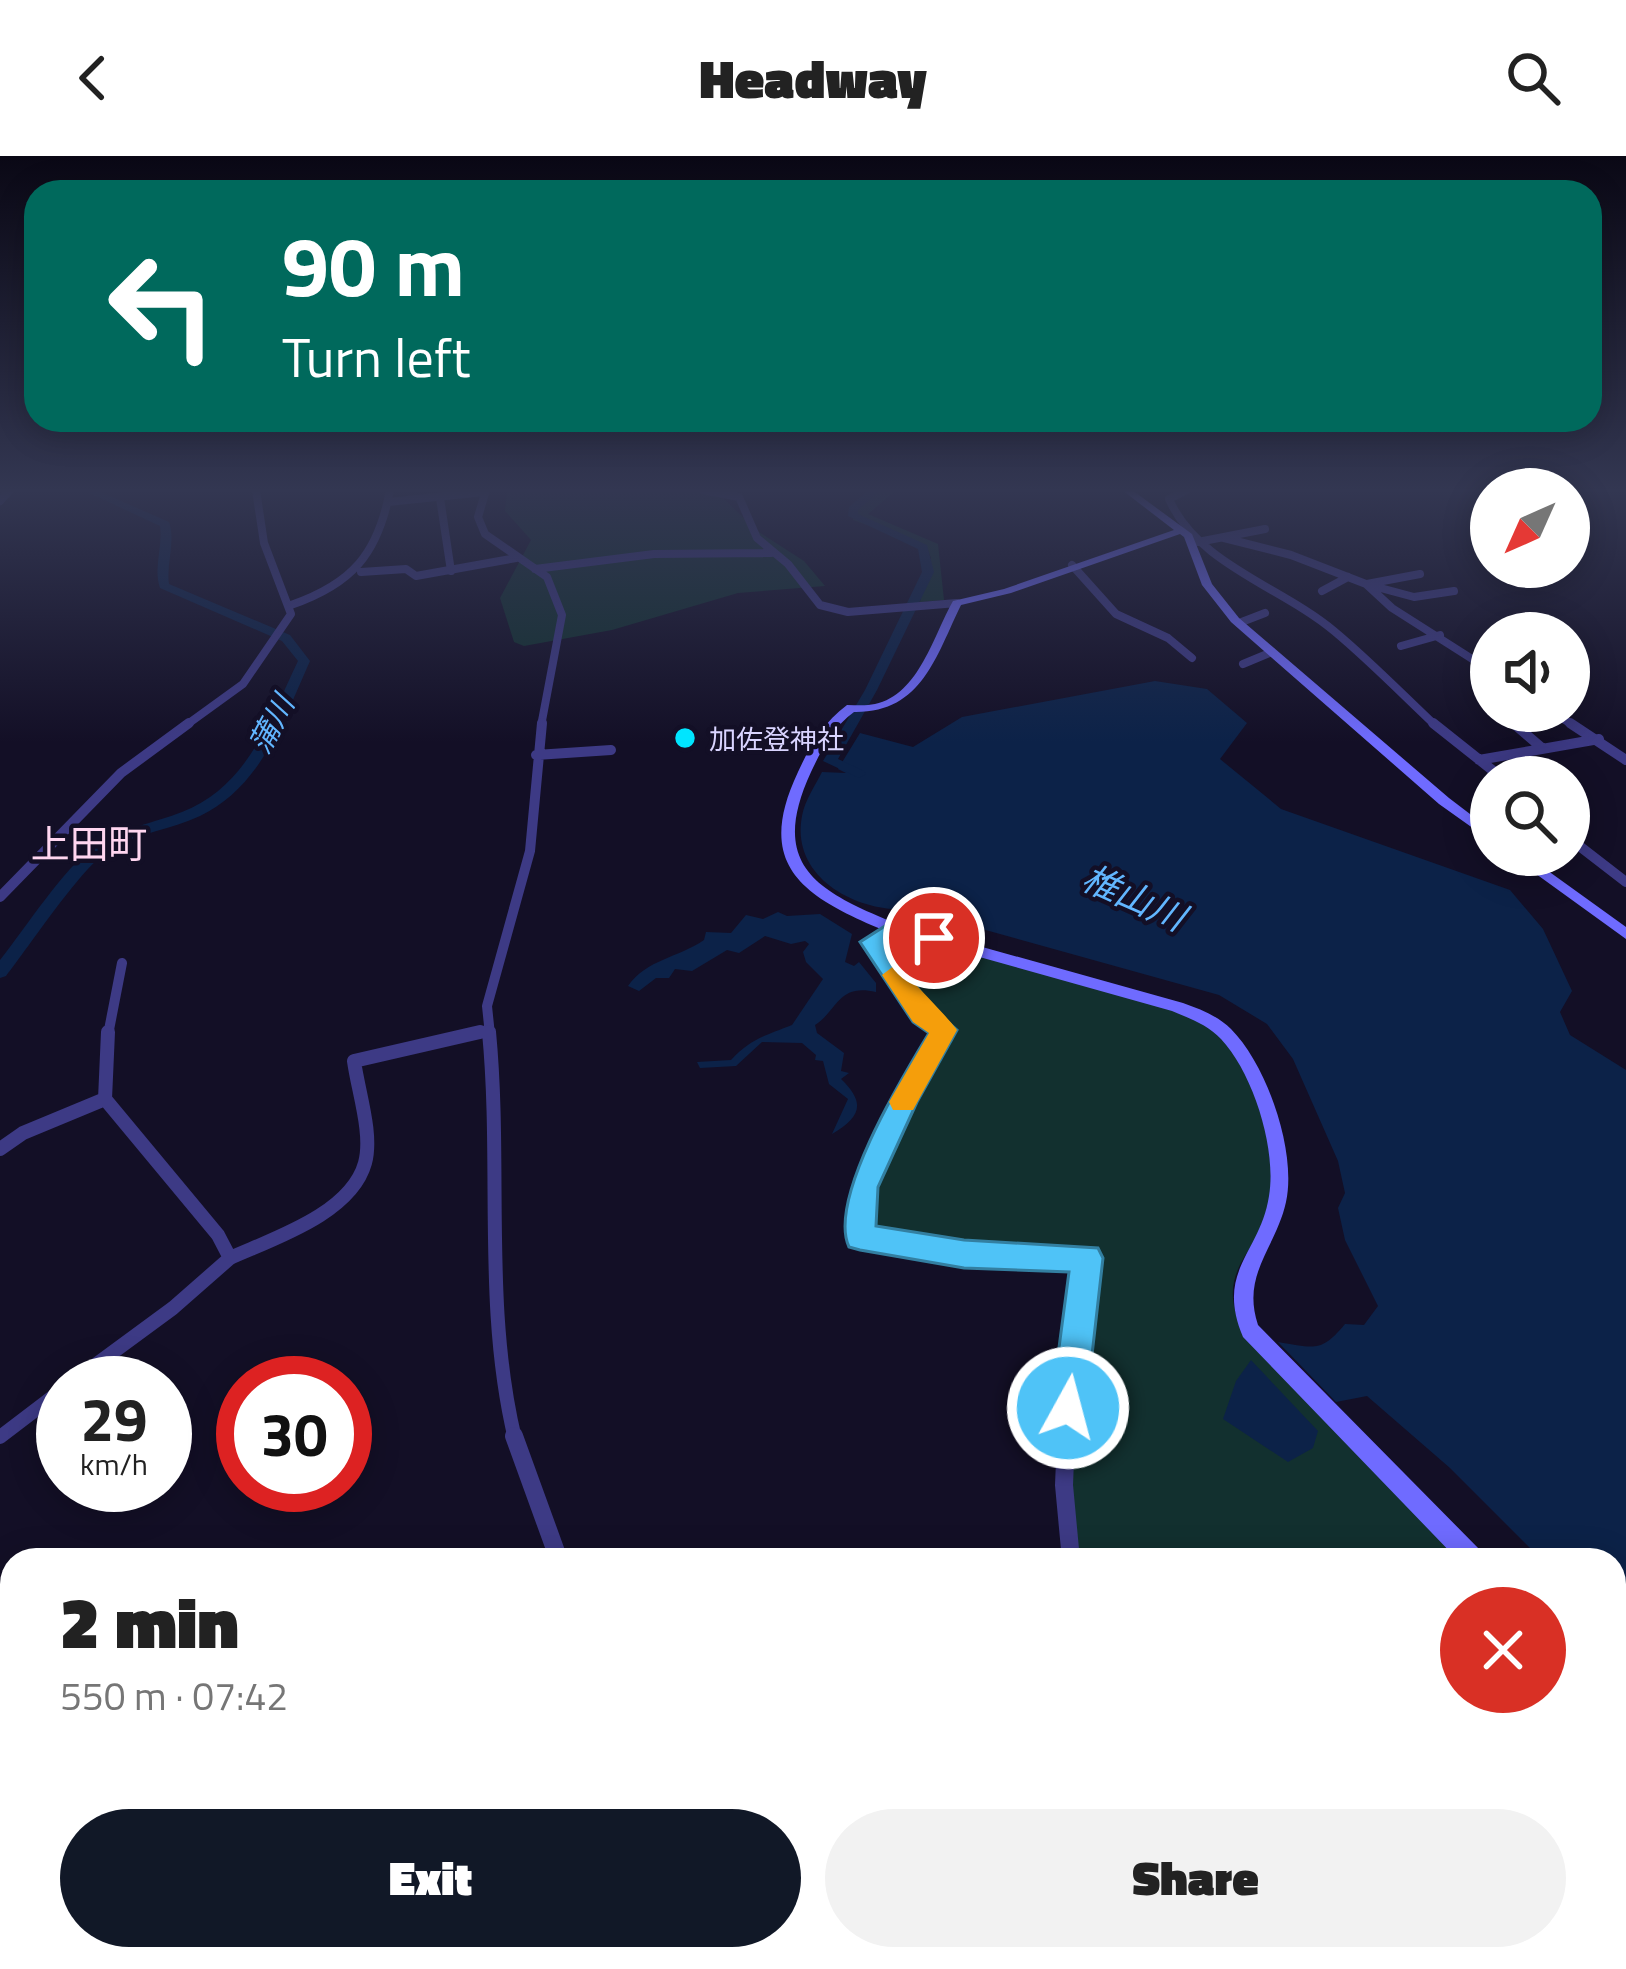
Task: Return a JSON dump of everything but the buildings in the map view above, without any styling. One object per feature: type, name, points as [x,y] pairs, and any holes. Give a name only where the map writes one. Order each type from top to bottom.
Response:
[{"type":"street","points":[[278,575],[291,605]]},
{"type":"street","points":[[0,898],[121,773],[235,692],[277,635],[291,605],[335,590],[357,575]]},
{"type":"street","points":[[540,575],[553,584],[562,615],[536,755],[530,850],[490,981],[487,1030],[496,1115],[494,1256],[504,1393],[520,1460],[555,1548]]},
{"type":"street","points":[[795,575],[820,605],[848,612],[957,603],[1050,575]]},
{"type":"street","points":[[1080,575],[1116,614],[1168,638],[1192,658]]},
{"type":"street","points":[[1205,575],[1207,585],[1239,623],[1470,819]]},
{"type":"street","points":[[1248,575],[1331,628],[1475,756]]},
{"type":"street","points":[[1339,575],[1414,597],[1454,591]]},
{"type":"street","points":[[1366,584],[1417,575]]},
{"type":"street","points":[[1322,591],[1348,578]]},
{"type":"street","points":[[1366,584],[1392,608],[1470,656]]},
{"type":"street","points":[[957,603],[912,689],[869,711],[851,708],[830,722],[791,799],[784,838],[796,867],[820,893],[850,912],[1178,1007],[1210,1021],[1231,1039],[1275,1136],[1281,1172],[1277,1204],[1242,1279],[1241,1304],[1250,1330],[1462,1548]]},
{"type":"street","points":[[1239,623],[1265,613]]},
{"type":"street","points":[[1401,646],[1440,635]]},
{"type":"street","points":[[1243,664],[1272,652]]},
{"type":"street","points":[[1524,732],[1542,748]]},
{"type":"street","points":[[1587,732],[1626,760]]},
{"type":"street","points":[[1499,756],[1599,739]]},
{"type":"street","points":[[536,755],[610,750]]},
{"type":"street","points":[[1524,751],[1529,756]]},
{"type":"street","points":[[1590,854],[1626,882]]},
{"type":"street","points":[[1546,876],[1626,934]]},
{"type":"street","points":[[896,928],[872,942],[922,1015],[944,1030],[903,1100],[892,1134],[863,1186],[860,1237],[964,1254],[1087,1258],[1068,1408],[1064,1490],[1070,1548]]},
{"type":"street","points":[[122,963],[108,1026],[105,1099],[218,1235],[230,1258]]},
{"type":"street","points":[[110,1356],[166,1318],[230,1258],[318,1216],[350,1186],[365,1163],[354,1061],[487,1030]]},
{"type":"street","points":[[0,1149],[23,1133],[105,1099]]},
{"type":"street","points":[[0,1437],[36,1410]]},
{"type":"green space","points":[[513,575],[815,575],[825,586],[738,593],[612,630],[524,646],[514,642],[500,598]]},
{"type":"green space","points":[[927,575],[941,575],[944,600],[920,602]]},
{"type":"green space","points":[[897,931],[1162,1005],[1219,1034],[1252,1087],[1266,1132],[1272,1176],[1268,1214],[1236,1273],[1235,1308],[1243,1331],[1452,1548],[1076,1548],[1073,1445],[1090,1254],[961,1249],[863,1231],[883,1152],[949,1031],[933,1020],[879,945]]},
{"type":"water","points":[[1155,681],[1207,689],[1247,723],[1220,759],[1281,809],[1510,890],[1543,929],[1572,991],[1560,1012],[1570,1035],[1626,1070],[1626,1548],[1530,1548],[1450,1468],[1367,1396],[1336,1402],[1278,1342],[1309,1347],[1323,1344],[1345,1324],[1364,1325],[1378,1306],[1345,1240],[1338,1208],[1345,1193],[1338,1161],[1293,1059],[1267,1024],[1219,995],[910,909],[870,905],[850,898],[817,874],[801,838],[802,816],[822,772],[846,773],[838,769],[860,733],[913,747],[962,717]]},
{"type":"water","points":[[778,912],[820,914],[852,934],[845,962],[854,966],[859,962],[876,983],[876,992],[846,995],[815,1025],[817,1033],[844,1053],[841,1071],[849,1073],[841,1079],[857,1102],[849,1122],[832,1134],[848,1099],[829,1084],[823,1061],[815,1060],[816,1055],[802,1043],[762,1042],[736,1066],[700,1068],[697,1062],[731,1060],[752,1043],[792,1025],[823,979],[806,962],[803,952],[809,944],[805,941],[791,944],[765,936],[739,953],[727,950],[692,971],[675,969],[669,978],[656,978],[639,991],[628,986],[644,970],[704,940],[706,932],[731,933],[746,915],[763,919]]},
{"type":"water","points":[[1251,1360],[1318,1431],[1313,1448],[1288,1462],[1223,1419],[1236,1381]]},
{"type":"waterway","name":"蒲川","points":[[0,972],[85,863],[105,845],[194,813],[222,797],[243,777],[270,735],[304,661],[286,638],[164,586],[162,575]]},
{"type":"waterway","name":"椎山川","points":[[859,774],[830,761],[871,690],[927,575]]},
{"type":"slow traffic","points":[[895,975],[922,1015],[944,1030],[903,1102]]},
{"type":"place","name":"加佐登神社","points":[[685,738]]},
{"type":"district","name":"上田町","points":[[89,843]]},
{"type":"route","points":[[934,938],[896,928],[872,942],[922,1015],[944,1030],[903,1100],[892,1134],[863,1186],[860,1237],[964,1254],[1087,1258],[1068,1408]]}]
